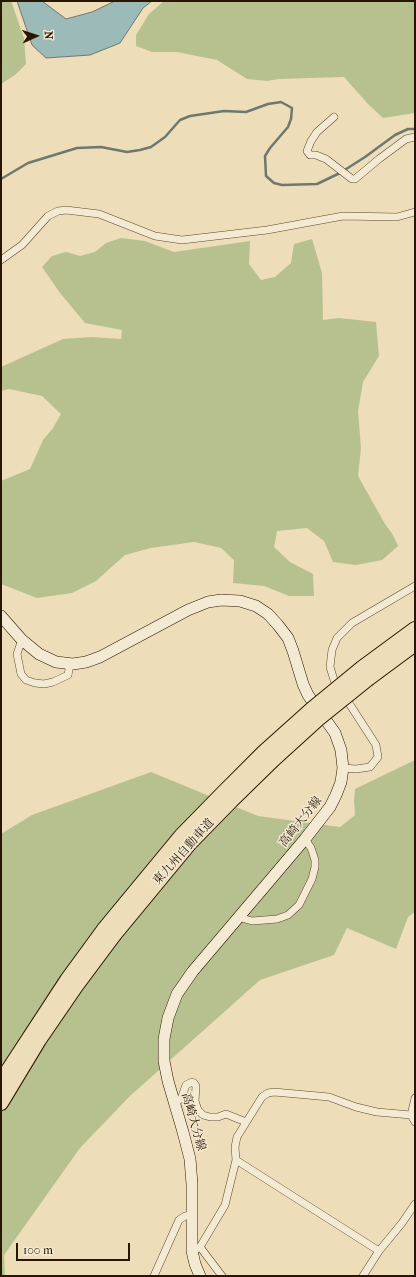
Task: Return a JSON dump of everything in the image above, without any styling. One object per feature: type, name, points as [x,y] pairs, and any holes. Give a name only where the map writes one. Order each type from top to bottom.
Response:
[{"type":"highway","name":"東九州自動車道","points":[[1,1082],[67,980],[190,843],[274,759],[415,629]]},
{"type":"highway","name":"東九州自動車道","points":[[366,673],[415,644]]},
{"type":"highway","name":"東九州自動車道","points":[[1,1103],[43,1034],[76,986],[110,932]]},
{"type":"main road","name":"高崎大分線","points":[[1,616],[23,641],[45,658],[70,664],[86,662],[100,657],[188,610],[208,602],[221,600],[240,601],[256,606],[268,614],[288,638],[305,689],[335,733],[341,750],[341,782],[333,802],[305,839],[193,970],[170,1009],[165,1030],[164,1061],[168,1081],[190,1159],[192,1177],[192,1215],[196,1249],[195,1264],[200,1276]]},
{"type":"street","points":[[334,117],[318,132],[311,141],[307,151],[310,155],[316,155],[326,159],[352,179],[355,179],[406,139],[415,137]]},
{"type":"street","points":[[1,260],[22,244],[48,216],[58,211],[66,210],[99,214],[155,236],[182,240],[267,230],[343,216],[397,217],[415,212]]},
{"type":"street","points":[[342,768],[356,769],[370,767],[378,757],[376,745],[334,680],[330,667],[332,650],[337,638],[352,623],[415,586]]},
{"type":"street","points":[[23,641],[17,654],[21,674],[26,680],[44,684],[59,680],[68,675],[70,664]]},
{"type":"street","points":[[238,917],[245,920],[282,918],[299,905],[312,879],[315,867],[315,860],[311,848],[305,839]]},
{"type":"street","points":[[174,1103],[181,1099],[186,1085],[192,1082],[196,1086],[195,1101],[198,1110],[203,1115],[218,1117],[226,1114],[246,1122]]},
{"type":"street","points":[[222,1276],[196,1249],[225,1205],[236,1160],[235,1147],[237,1137],[262,1097],[268,1093],[274,1092],[329,1097],[356,1107],[377,1112],[411,1115]]},
{"type":"street","points":[[415,1098],[411,1115],[415,1122]]},
{"type":"street","points":[[236,1160],[380,1250]]},
{"type":"street","points":[[363,1276],[380,1250],[415,1204]]},
{"type":"street","points":[[154,1276],[179,1220],[185,1216],[192,1215]]},
{"type":"green space","points":[[1,1],[11,1],[24,38],[26,64],[15,75],[1,84]]},
{"type":"green space","points":[[164,1],[415,1],[415,113],[383,118],[368,104],[344,77],[279,79],[267,81],[247,79],[217,60],[177,52],[152,52],[136,46],[136,35],[149,14]]},
{"type":"green space","points":[[121,238],[145,241],[174,252],[250,241],[249,264],[261,280],[275,277],[291,263],[294,244],[312,239],[322,273],[323,320],[339,318],[376,322],[379,356],[363,382],[358,411],[361,448],[358,476],[398,546],[382,560],[356,565],[333,562],[324,541],[307,528],[277,531],[274,547],[290,562],[313,574],[314,596],[289,596],[264,586],[233,583],[234,560],[221,548],[194,542],[151,548],[125,555],[96,581],[72,593],[37,598],[1,584],[1,481],[30,469],[43,440],[53,428],[61,414],[42,396],[9,389],[1,391],[1,367],[63,339],[91,337],[121,339],[122,330],[85,323],[60,293],[42,267],[52,256],[66,252],[80,256],[95,252],[106,243]]},
{"type":"green space","points":[[415,760],[415,912],[408,917],[396,949],[347,928],[334,955],[260,980],[130,1096],[80,1148],[4,1255],[5,1276],[1,1276],[1,834],[32,815],[151,772],[258,816],[340,827],[355,815],[355,789]]},
{"type":"water","points":[[17,1],[42,1],[66,19],[92,12],[115,1],[152,1],[143,8],[120,43],[90,55],[46,58],[32,45]]},
{"type":"waterway","points":[[1,179],[28,163],[77,148],[101,147],[127,152],[151,147],[165,137],[180,120],[190,116],[224,111],[246,112],[268,104],[281,102],[292,108],[291,119],[288,127],[265,156],[266,176],[274,183],[282,185],[317,184],[340,173],[395,135],[408,129],[415,129]]}]
